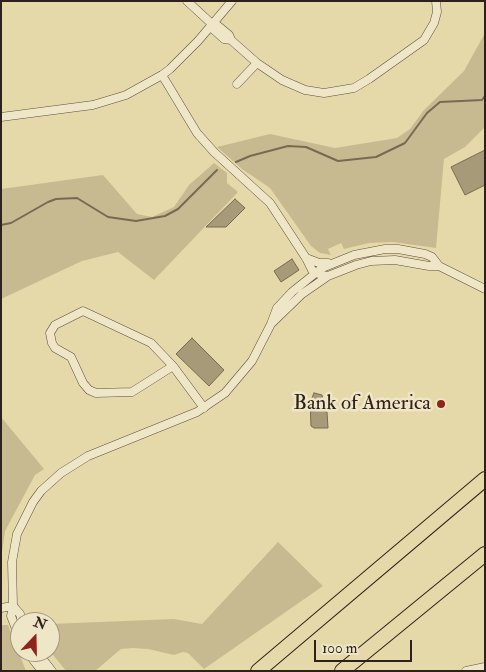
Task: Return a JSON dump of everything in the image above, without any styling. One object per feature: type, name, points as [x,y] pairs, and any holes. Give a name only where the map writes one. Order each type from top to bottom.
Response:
[{"type":"highway","points":[[258,671],[485,479]]},
{"type":"highway","points":[[342,671],[485,554]]},
{"type":"street","points":[[187,1],[212,24],[216,24],[229,34],[231,40],[257,63],[282,80],[305,90],[324,93],[354,88],[424,40],[434,23],[437,12],[436,1]]},
{"type":"street","points":[[1,117],[93,105],[126,95],[162,75],[198,42],[232,1]]},
{"type":"street","points":[[237,84],[257,63]]},
{"type":"street","points":[[162,75],[197,133],[214,152],[270,202],[315,273],[328,276]]},
{"type":"street","points":[[306,258],[320,263],[332,262],[364,252],[398,249],[414,251],[432,257],[439,266],[485,289]]},
{"type":"street","points":[[272,324],[302,294],[328,276],[356,264],[380,260],[395,260],[439,266]]},
{"type":"street","points":[[12,612],[12,562],[17,534],[33,502],[41,491],[61,473],[88,456],[204,408],[225,393],[252,361],[272,324],[277,308],[292,292],[332,262]]},
{"type":"street","points":[[173,366],[132,392],[96,392],[89,390],[83,383],[71,357],[55,348],[52,344],[50,333],[55,325],[83,311],[151,343],[173,366],[204,408]]},
{"type":"street","points":[[1,608],[13,606]]},
{"type":"street","points":[[13,606],[18,612]]},
{"type":"street","points":[[466,671],[485,667]]},
{"type":"shaded area","points":[[485,33],[485,127],[465,147],[444,159],[436,248],[393,242],[369,243],[344,249],[341,243],[328,249],[331,255],[320,253],[311,246],[270,188],[242,169],[217,147],[270,134],[335,148],[397,138],[410,129],[424,110],[464,71]]},
{"type":"shaded area","points":[[485,150],[485,185],[465,195],[451,167]]},
{"type":"shaded area","points":[[214,163],[227,173],[227,183],[238,192],[154,280],[118,252],[82,261],[1,299],[1,189],[103,175],[137,214],[152,217],[174,207],[189,185]]},
{"type":"shaded area","points":[[235,199],[245,208],[226,227],[206,227]]},
{"type":"shaded area","points":[[292,259],[299,270],[281,282],[274,271]]},
{"type":"shaded area","points":[[192,338],[224,370],[209,386],[176,354]]},
{"type":"shaded area","points":[[314,393],[322,395],[323,401],[320,409],[327,412],[328,428],[314,428],[311,426],[310,402]]},
{"type":"shaded area","points":[[1,417],[44,469],[35,475],[5,531],[1,559]]},
{"type":"shaded area","points":[[278,542],[323,586],[204,669],[188,653],[183,652],[174,655],[148,649],[133,648],[121,649],[95,671],[66,671],[59,662],[60,624],[174,619],[202,624]]},
{"type":"shaded area","points":[[1,625],[8,625],[10,630],[10,662],[22,662],[26,671],[1,671]]},
{"type":"waterway","points":[[236,162],[250,156],[288,146],[306,147],[338,161],[376,157],[405,143],[427,113],[440,102],[482,100],[485,96]]},
{"type":"waterway","points":[[1,225],[11,223],[56,199],[77,198],[108,217],[136,221],[165,216],[178,209],[217,170]]},
{"type":"place","name":"Bank of America","points":[[441,404]]}]
